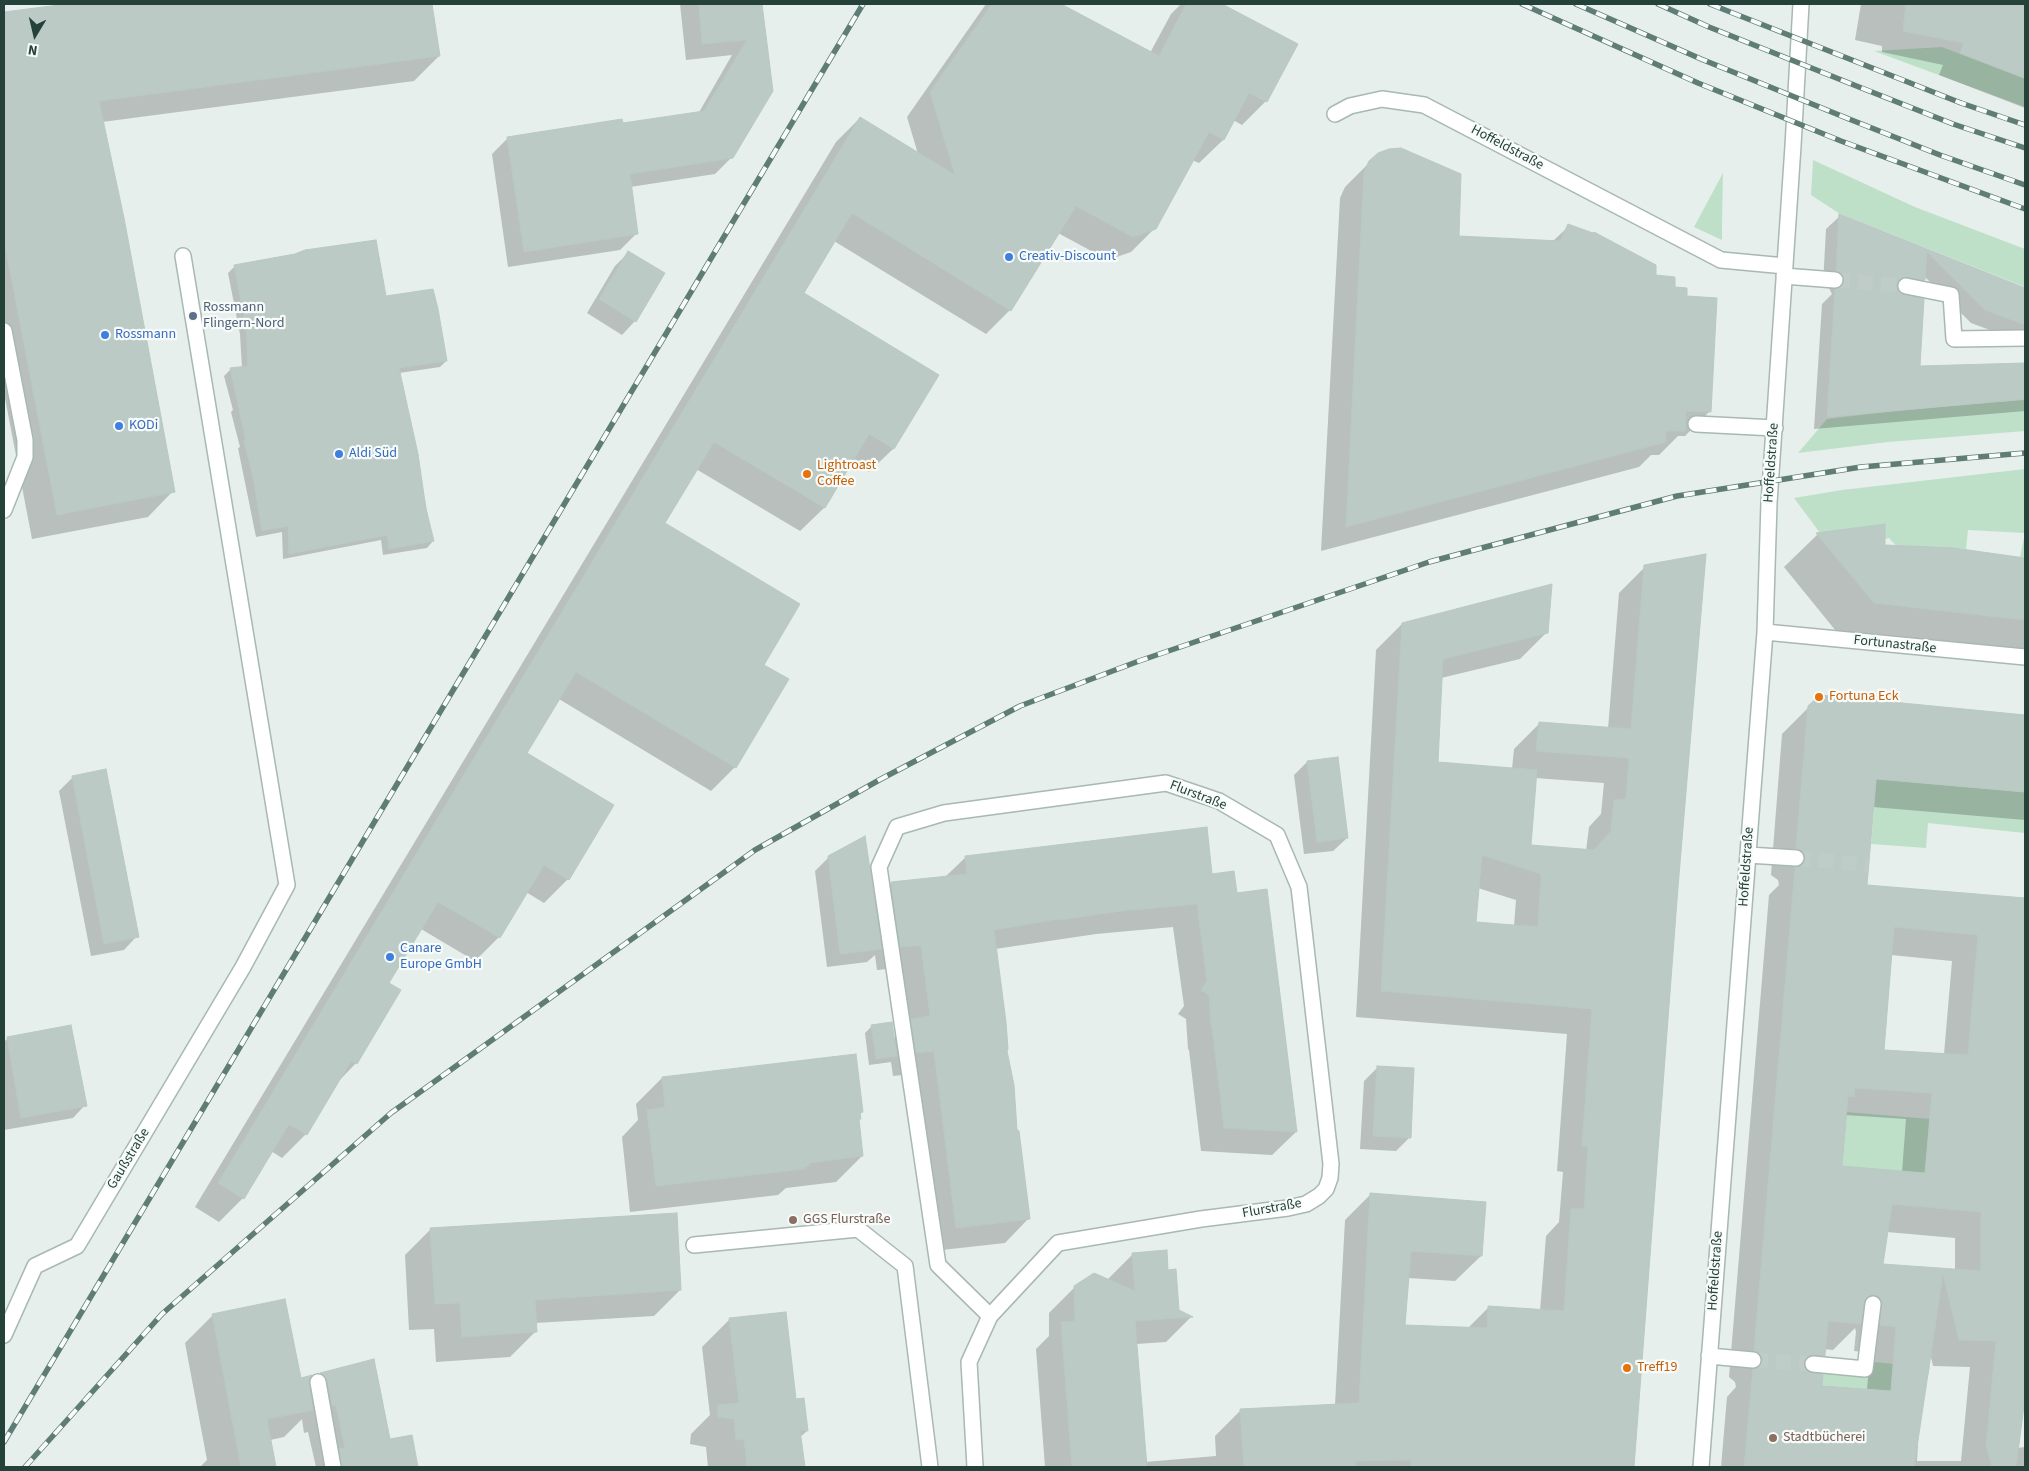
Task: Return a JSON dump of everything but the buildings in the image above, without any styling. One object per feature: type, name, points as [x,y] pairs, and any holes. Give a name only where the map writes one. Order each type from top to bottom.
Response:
[{"type":"street","name":"Hoffeldstraße","points":[[1701,1467],[1765,632],[1769,503],[1801,4]]},
{"type":"street","name":"Hoffeldstraße","points":[[1335,114],[1350,106],[1382,99],[1424,105],[1721,260],[1784,271]]},
{"type":"street","name":"Gaußstraße","points":[[4,1335],[35,1266],[77,1246],[244,967],[287,885],[183,256]]},
{"type":"street","points":[[1784,271],[1835,280]]},
{"type":"street","points":[[1906,286],[1951,295],[1954,339],[2025,338]]},
{"type":"street","points":[[4,331],[25,440],[25,457],[4,510]]},
{"type":"street","points":[[1696,424],[1775,428]]},
{"type":"street","name":"Fortunastraße","points":[[1765,632],[2025,657]]},
{"type":"street","name":"Flurstraße","points":[[974,1467],[969,1362],[990,1316],[1058,1244],[1201,1219],[1288,1208],[1306,1204],[1326,1189],[1330,1178],[1331,1164],[1299,888],[1277,835],[1219,802],[1166,783],[944,813],[897,827],[879,867],[938,1265],[990,1316]]},
{"type":"street","points":[[1748,855],[1796,858]]},
{"type":"street","points":[[694,1245],[858,1229],[905,1266],[930,1467]]},
{"type":"street","points":[[1813,1364],[1865,1369],[1874,1304]]},
{"type":"street","points":[[1710,1356],[1753,1360]]},
{"type":"street","points":[[318,1382],[333,1467]]},
{"type":"green space","points":[[1942,47],[2025,79],[2025,107],[1874,51]]},
{"type":"green space","points":[[1813,160],[1915,207],[2025,249],[2025,287],[1840,214],[1811,195]]},
{"type":"green space","points":[[1723,173],[1722,224],[1722,240],[1694,227]]},
{"type":"green space","points":[[2025,400],[2025,431],[1888,442],[1798,453],[1827,419],[1912,409]]},
{"type":"green space","points":[[2025,469],[2025,533],[1968,530],[1966,549],[1925,547],[1900,550],[1889,538],[1885,539],[1884,524],[1820,533],[1794,498],[1842,490]]},
{"type":"green space","points":[[2025,533],[2025,558],[2020,557]]},
{"type":"green space","points":[[1877,773],[1922,783],[2025,792],[2025,833],[1928,823],[1926,848],[1871,844]]},
{"type":"green space","points":[[1846,1112],[1930,1119],[1925,1173],[1842,1166]]},
{"type":"green space","points":[[1814,1356],[1930,1367],[1927,1380],[1892,1376],[1891,1391],[1836,1387],[1834,1414],[1822,1395],[1823,1373],[1812,1372]]},
{"type":"tunnel","points":[[1835,280],[1906,286]]},
{"type":"tunnel","points":[[1796,858],[1869,865]]},
{"type":"tunnel","points":[[1753,1360],[1813,1364]]},
{"type":"railway","points":[[4,1442],[863,4]]},
{"type":"railway","points":[[1522,4],[1698,83],[1841,141],[2025,209]]},
{"type":"railway","points":[[1576,4],[1701,59],[1849,119],[1940,155],[2025,185]]},
{"type":"railway","points":[[1658,4],[1709,27],[1953,124],[2025,148]]},
{"type":"railway","points":[[1710,4],[1961,103],[2025,125]]},
{"type":"railway","points":[[25,1467],[162,1314],[391,1113],[755,850],[881,779],[1020,706],[1139,661],[1429,562],[1677,496],[1861,467],[2025,453]]},
{"type":"place","name":"Creativ-Discount","points":[[1009,257]]},
{"type":"place","name":"Rossmann Flingern-Nord","points":[[193,316]]},
{"type":"place","name":"Rossmann","points":[[105,335]]},
{"type":"place","name":"KODi","points":[[119,426]]},
{"type":"place","name":"Aldi Süd","points":[[339,454]]},
{"type":"place","name":"Lightroast Coffee","points":[[807,474]]},
{"type":"place","name":"Fortuna Eck","points":[[1819,697]]},
{"type":"place","name":"Canare Europe GmbH","points":[[390,957]]},
{"type":"place","name":"GGS Flurstraße","points":[[793,1220]]},
{"type":"place","name":"Treff19","points":[[1627,1368]]},
{"type":"place","name":"Stadtbücherei","points":[[1773,1438]]}]
